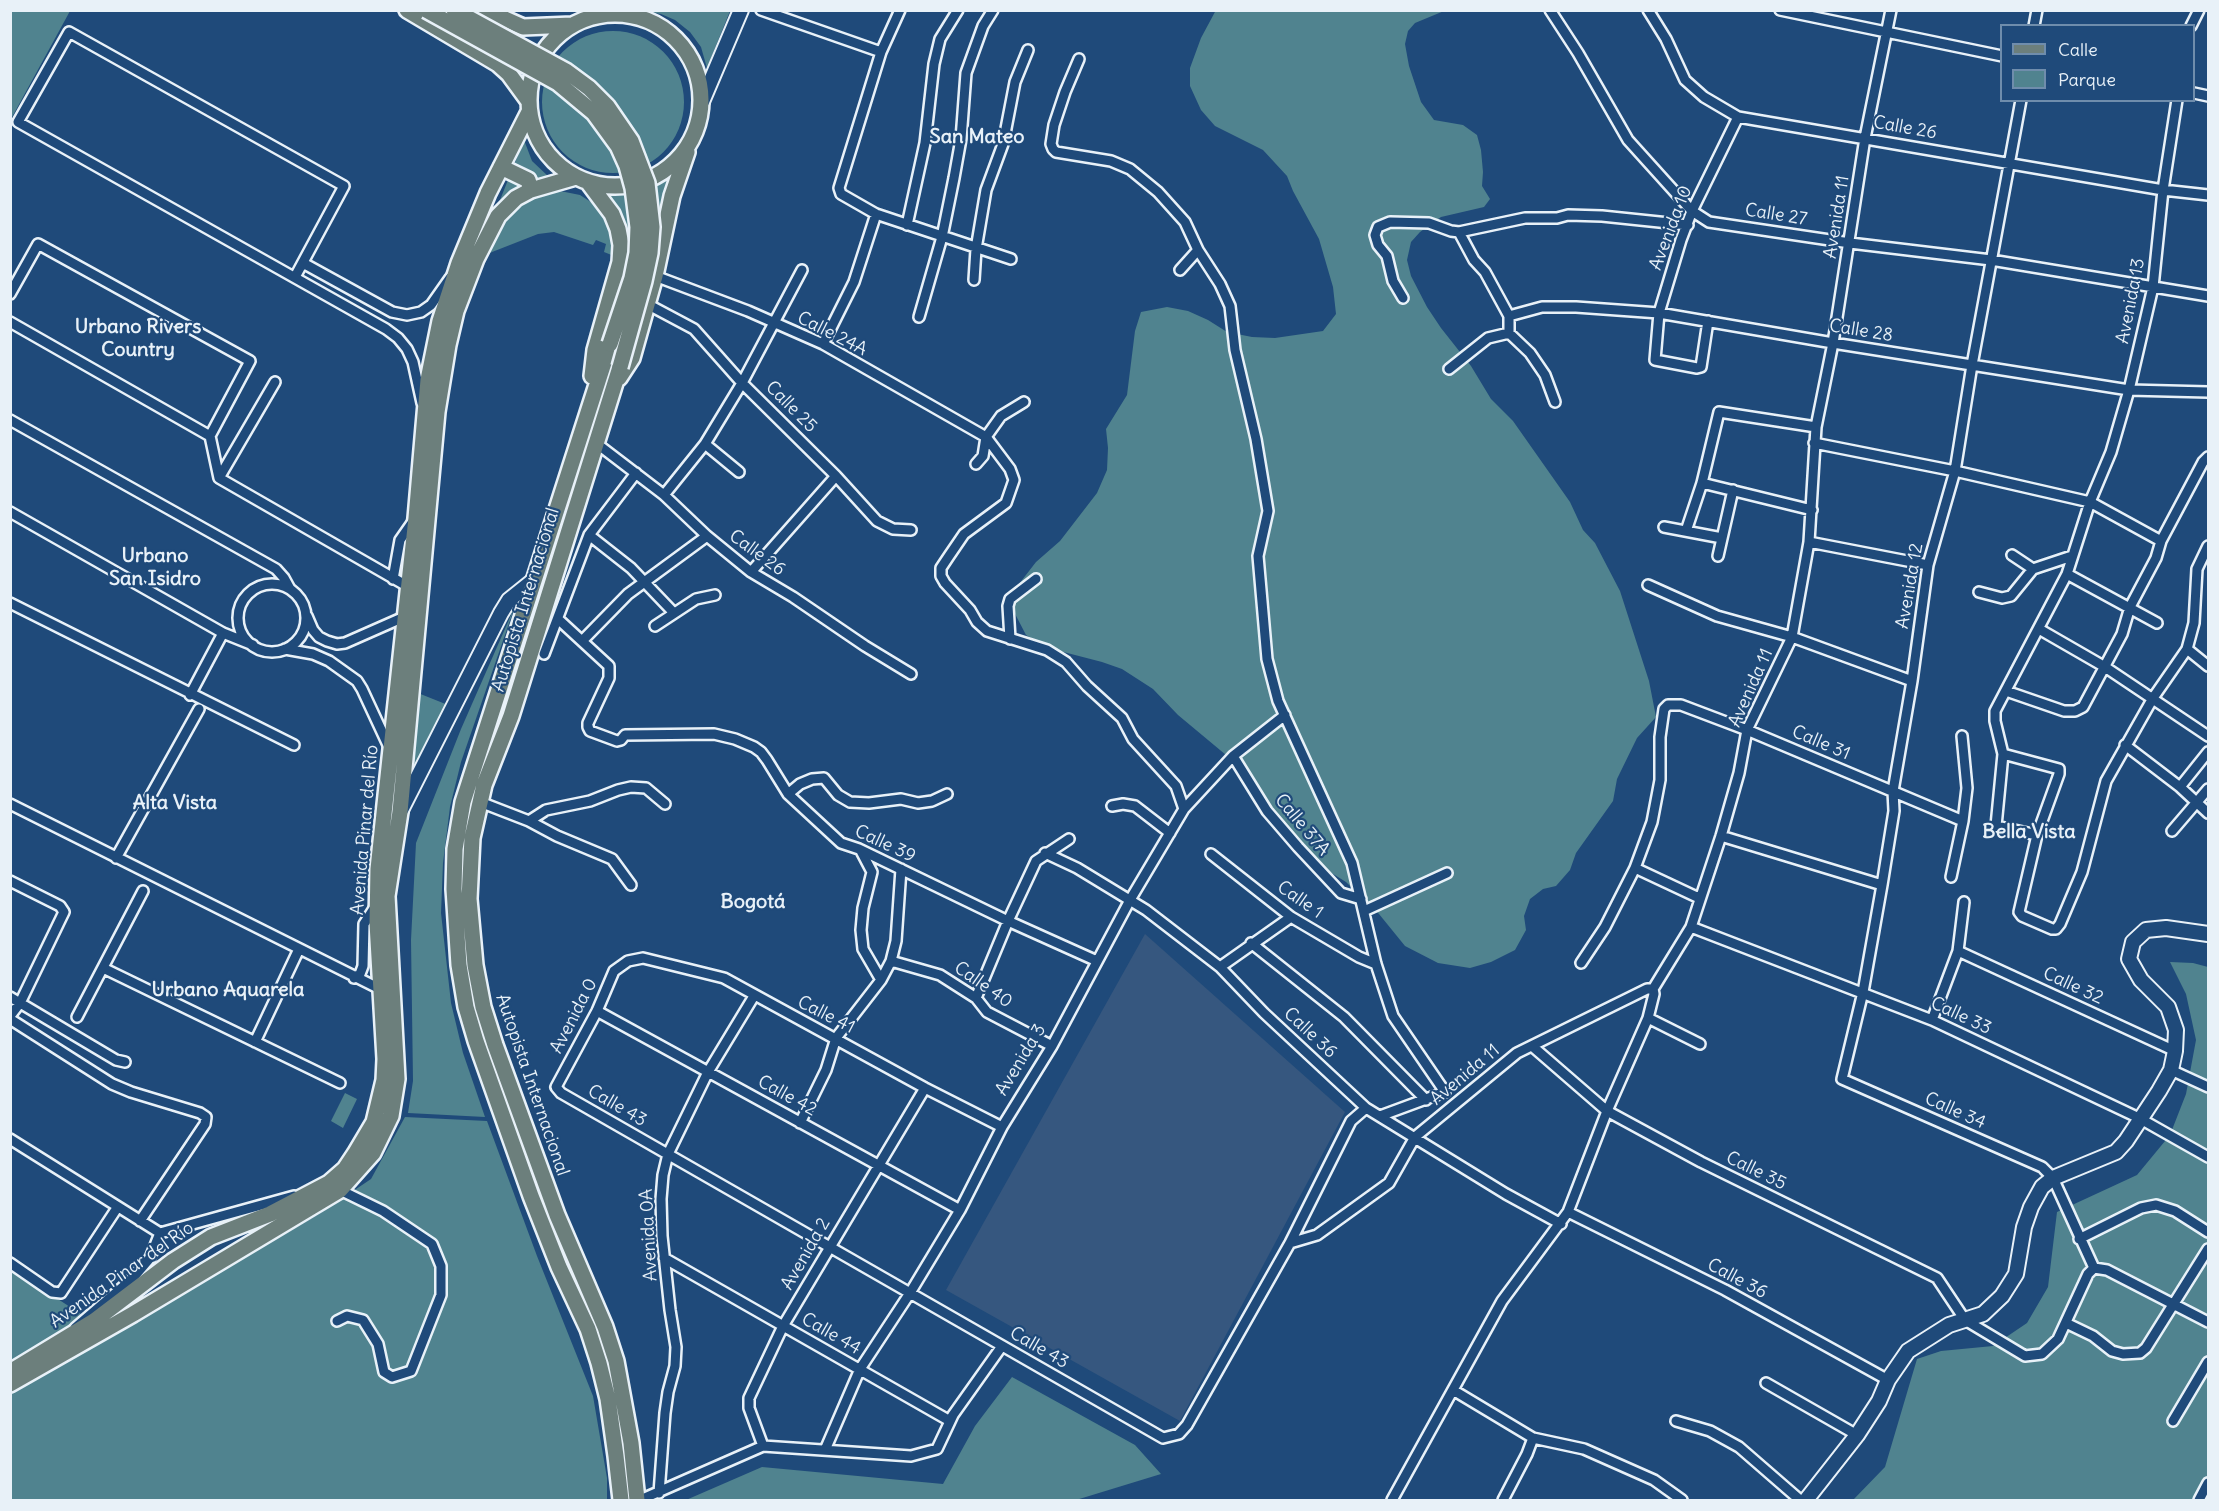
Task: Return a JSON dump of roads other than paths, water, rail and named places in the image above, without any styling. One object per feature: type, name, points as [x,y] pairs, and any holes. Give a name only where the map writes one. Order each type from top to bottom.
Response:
[{"type":"main road","points":[[407,10],[498,64],[509,74],[528,106],[536,136],[544,150],[562,168],[582,179],[614,186],[648,179],[671,165],[690,142]]},
{"type":"main road","name":"Autopista Internacional","points":[[426,10],[558,83],[578,98],[594,113],[618,146],[633,188],[638,227],[637,253],[632,278],[463,802],[454,866],[455,934],[463,989],[476,1041],[541,1222],[588,1329],[599,1363],[608,1399],[621,1500]]},
{"type":"main road","name":"Autopista Internacional","points":[[454,10],[566,71],[607,106],[631,141],[647,183],[652,227],[646,272],[620,367],[511,716],[492,762],[480,802],[470,855],[469,899],[474,956],[481,999],[495,1045],[556,1215],[611,1344],[627,1414],[639,1500]]},
{"type":"main road","points":[[485,10],[523,27],[572,25]]},
{"type":"main road","points":[[528,106],[532,73],[550,42],[572,25],[588,18],[614,12],[650,21],[675,39],[693,64],[700,84],[701,104],[698,123],[672,196],[655,276],[632,358],[613,388]]},
{"type":"main road","name":"Avenida Pinar del Río","points":[[10,1372],[130,1296],[173,1261],[211,1237],[334,1186],[366,1139],[374,1122],[380,1102],[385,1059],[376,904],[378,869],[404,617],[400,583],[416,518],[424,415],[433,350],[459,263],[528,106]]},
{"type":"main road","points":[[501,167],[528,180],[531,190]]},
{"type":"main road","name":"Avenida Pinar del Río","points":[[10,1384],[133,1314],[334,1186],[373,1153],[391,1116],[398,1079],[387,896],[400,812],[433,456],[441,380],[448,345],[456,311],[488,234],[498,216],[516,198],[531,190],[582,179]]},
{"type":"main road","name":"Autopista Internacional","points":[[582,179],[612,214],[621,245],[620,262],[595,350],[589,409]]},
{"type":"main road","points":[[211,1237],[206,1243],[206,1251],[215,1259],[223,1258]]},
{"type":"main road","points":[[173,1261],[182,1259],[190,1264],[191,1274],[185,1281]]},
{"type":"street","points":[[701,104],[741,10]]},
{"type":"street","points":[[761,10],[881,52]]},
{"type":"street","points":[[900,10],[881,52],[839,188],[841,194],[876,214],[1011,259]]},
{"type":"street","points":[[907,225],[925,143],[934,64],[940,39],[958,10]]},
{"type":"street","points":[[919,317],[942,237],[961,139],[966,73],[983,26],[993,10]]},
{"type":"street","name":"Calle 27","points":[[1550,10],[1578,53],[1628,140],[1692,211],[1708,222],[1850,243],[1991,260],[2208,296]]},
{"type":"street","name":"Calle 26","points":[[1648,10],[1666,39],[1684,80],[1704,97],[1738,117],[2163,190],[2208,195]]},
{"type":"street","points":[[1780,10],[2000,56]]},
{"type":"street","name":"Avenida 11","points":[[1290,1243],[1317,1235],[1389,1184],[1416,1137],[1517,1053],[1653,988],[1691,927],[1721,836],[1748,730],[1792,637],[1809,542],[1816,427],[1833,344],[1865,138],[1891,10]]},
{"type":"street","points":[[2192,24],[2199,10]]},
{"type":"street","points":[[295,277],[344,186],[69,32],[18,122],[295,277],[316,288],[398,338],[407,349],[413,362],[424,415]]},
{"type":"street","points":[[974,280],[976,249],[986,190],[1003,144],[1015,82],[1028,50]]},
{"type":"street","points":[[1079,59],[1054,125],[1053,149],[1056,152],[1111,161],[1130,169],[1158,192],[1185,222],[1230,306],[1236,359],[1256,439],[1268,511],[1258,556],[1267,659],[1278,701],[1352,863],[1376,964],[1393,1016],[1444,1092],[1455,1104]]},
{"type":"street","name":"Avenida 12","points":[[1842,1079],[1863,992],[1882,885],[1894,811],[1893,791],[1912,681],[1928,565],[1955,471],[2020,102]]},
{"type":"street","name":"Avenida 13","points":[[2037,836],[1996,826],[2003,754],[1995,711],[2067,574],[2090,502],[2111,452],[2129,390],[2153,287],[2163,190],[2177,102]]},
{"type":"street","name":"Avenida 10","points":[[1708,321],[1701,366],[1697,368],[1655,360],[1659,314],[1681,240],[1692,211],[1738,117]]},
{"type":"street","points":[[823,344],[854,282],[876,214]]},
{"type":"street","points":[[1403,298],[1393,280],[1387,256],[1378,245],[1375,235],[1378,227],[1390,222],[1429,223],[1459,232],[1525,218],[1557,218],[1568,215],[1602,216],[1688,225]]},
{"type":"street","points":[[1459,232],[1474,260],[1485,272],[1509,316],[1509,333],[1530,353],[1545,375],[1555,402]]},
{"type":"street","points":[[10,294],[38,244],[250,361],[210,436],[219,478],[400,583]]},
{"type":"street","points":[[1180,270],[1198,250]]},
{"type":"street","points":[[303,263],[392,312],[407,315],[421,312],[431,305],[459,263]]},
{"type":"street","points":[[664,495],[705,444],[775,324],[802,270]]},
{"type":"street","points":[[316,288],[324,275]]},
{"type":"street","name":"Calle 24A","points":[[655,276],[748,311],[823,344],[986,437]]},
{"type":"street","name":"Calle 25","points":[[647,304],[694,330],[742,383],[836,476],[877,521],[893,529],[911,530]]},
{"type":"street","name":"Calle 28","points":[[1509,316],[1542,307],[1659,314],[1833,344],[2129,390],[2208,392]]},
{"type":"street","points":[[10,322],[210,436]]},
{"type":"street","points":[[1449,369],[1488,338],[1509,333]]},
{"type":"street","points":[[219,478],[275,382]]},
{"type":"street","points":[[976,464],[983,456],[986,437],[1001,416],[1024,402]]},
{"type":"street","points":[[1686,531],[1702,483],[1719,412],[1816,427]]},
{"type":"street","points":[[10,420],[276,569],[303,604],[313,630],[327,641],[337,644],[345,643],[404,617]]},
{"type":"street","points":[[986,437],[1010,468],[1014,480],[1006,503],[964,534],[941,568],[941,576],[970,610],[977,622],[987,631],[1047,650],[1066,662],[1087,686],[1122,718],[1133,739],[1176,786],[1184,809]]},
{"type":"street","name":"Calle 26","points":[[596,443],[664,495],[706,536],[751,572],[911,674]]},
{"type":"street","points":[[1814,443],[1955,471],[2090,502],[2161,541]]},
{"type":"street","points":[[705,444],[739,472]]},
{"type":"street","points":[[2006,691],[2064,711],[2075,711],[2083,707],[2122,634],[2130,607],[2156,558],[2161,541],[2203,462],[2208,457]]},
{"type":"street","points":[[544,654],[590,535],[636,473]]},
{"type":"street","points":[[751,572],[836,476]]},
{"type":"street","points":[[1702,483],[1812,510]]},
{"type":"street","points":[[1718,556],[1733,490]]},
{"type":"street","points":[[10,512],[223,633],[271,651],[285,649],[313,654],[328,661],[357,681],[390,749]]},
{"type":"street","points":[[1664,527],[1722,538]]},
{"type":"street","points":[[590,535],[631,568],[674,613]]},
{"type":"street","points":[[558,619],[583,640],[628,594],[706,536]]},
{"type":"street","points":[[1809,542],[1928,565]]},
{"type":"street","points":[[2003,754],[2059,769],[2037,836],[2019,912],[2022,916],[2056,929],[2082,872],[2106,780],[2153,698],[2187,649],[2194,623],[2195,576],[2204,563],[2208,546]]},
{"type":"street","points":[[2012,555],[2033,569]]},
{"type":"street","points":[[1979,592],[2002,598],[2012,596],[2033,569],[2072,556]]},
{"type":"street","points":[[2067,574],[2157,623]]},
{"type":"street","points":[[1010,639],[1008,606],[1010,599],[1036,579]]},
{"type":"street","points":[[400,812],[501,613],[509,600],[534,580]]},
{"type":"street","points":[[253,645],[240,629],[238,619],[239,608],[244,599],[260,586],[281,585],[290,589]]},
{"type":"street","points":[[1648,585],[1717,616],[1792,637],[1912,681]]},
{"type":"street","points":[[656,626],[696,599],[715,595]]},
{"type":"street","points":[[10,603],[294,746]]},
{"type":"street","points":[[285,649],[302,635],[306,614]]},
{"type":"street","points":[[2039,629],[2153,698],[2208,736]]},
{"type":"street","points":[[190,695],[223,633]]},
{"type":"street","name":"Calle 39","points":[[583,640],[609,666],[609,678],[588,727],[590,731],[617,741],[625,735],[649,734],[714,734],[735,739],[761,752],[789,794],[841,843],[859,849],[1097,961]]},
{"type":"street","points":[[2187,649],[2208,666]]},
{"type":"street","name":"Calle 31","points":[[1635,868],[1652,822],[1660,780],[1660,737],[1664,709],[1672,704],[1748,730],[1963,821]]},
{"type":"street","points":[[116,858],[199,709]]},
{"type":"street","name":"Avenida 3","points":[[825,1450],[860,1369],[910,1293],[960,1210],[1002,1126],[1052,1046],[1130,900],[1184,809],[1233,756],[1285,715]]},
{"type":"street","points":[[1951,877],[1963,821],[1967,788],[1962,736]]},
{"type":"street","points":[[2125,745],[2180,787],[2208,813]]},
{"type":"street","points":[[2180,787],[2208,752]]},
{"type":"street","name":"Calle 37A","points":[[1233,756],[1267,811],[1298,847],[1341,893],[1361,898]]},
{"type":"street","points":[[789,794],[800,784],[812,779],[824,778],[838,795],[850,802],[869,803],[901,799],[918,802],[932,801],[947,794]]},
{"type":"street","points":[[529,821],[546,810],[590,801],[631,787],[646,788],[665,804]]},
{"type":"street","points":[[2172,831],[2198,804],[2208,789]]},
{"type":"street","points":[[480,802],[529,821],[557,837],[612,859],[631,885]]},
{"type":"street","points":[[10,804],[381,990]]},
{"type":"street","points":[[1112,806],[1123,804],[1135,806],[1170,833]]},
{"type":"street","points":[[1721,836],[1882,885]]},
{"type":"street","points":[[976,998],[1036,861],[1068,839]]},
{"type":"street","points":[[859,849],[872,872],[863,908],[861,930],[863,949],[881,980]]},
{"type":"street","name":"Calle 36","points":[[1045,853],[1077,868],[1146,909],[1220,967],[1264,1012],[1366,1108],[1506,1194],[1561,1224]]},
{"type":"street","name":"Calle 1","points":[[1211,854],[1292,917],[1359,957],[1376,964]]},
{"type":"street","points":[[1581,963],[1605,927],[1635,868],[1699,898]]},
{"type":"street","points":[[801,1123],[826,1070],[836,1038],[881,980],[891,961],[896,941],[901,869]]},
{"type":"street","points":[[1364,912],[1447,873]]},
{"type":"street","points":[[10,881],[64,910],[19,1005],[11,1017],[122,1089],[205,1116],[205,1124],[140,1221]]},
{"type":"street","points":[[77,1017],[143,891]]},
{"type":"street","points":[[1932,1020],[1958,951],[1964,902]]},
{"type":"street","points":[[354,978],[360,974],[363,966],[364,924],[376,904]]},
{"type":"street","points":[[1220,967],[1251,943],[1292,917]]},
{"type":"street","name":"Calle 33","points":[[1691,927],[1932,1020],[2139,1118],[2208,1157]]},
{"type":"street","points":[[1806,1500],[1857,1435],[1879,1401],[1888,1380],[1908,1351],[1949,1325],[1983,1314],[2002,1296],[2016,1274],[2024,1227],[2031,1207],[2042,1187],[2053,1178],[2116,1152],[2126,1142],[2171,1070],[2176,1030],[2168,1008],[2141,980],[2129,959],[2133,942],[2146,930],[2166,928],[2205,933]]},
{"type":"street","points":[[1251,943],[1344,1017],[1425,1100]]},
{"type":"street","points":[[255,1042],[299,949]]},
{"type":"street","name":"Calle 32","points":[[1958,951],[2175,1051]]},
{"type":"street","name":"Calle 41","points":[[628,962],[643,958],[724,978],[925,1088],[1002,1126]]},
{"type":"street","name":"Calle 40","points":[[891,961],[940,975],[976,998],[987,1012],[1052,1046]]},
{"type":"street","name":"Avenida 0","points":[[557,1090],[555,1087],[597,1011],[614,971],[628,962]]},
{"type":"street","points":[[104,968],[340,1083]]},
{"type":"street","points":[[1392,1500],[1502,1301],[1568,1212],[1607,1111],[1648,1018],[1654,994],[1653,988]]},
{"type":"street","name":"Avenida 0A","points":[[659,1493],[665,1413],[675,1366],[676,1347],[664,1258],[661,1199],[663,1175],[668,1154],[708,1072],[754,996]]},
{"type":"street","points":[[10,997],[19,1005],[117,1060],[125,1062]]},
{"type":"street","name":"Calle 42","points":[[597,1011],[960,1210]]},
{"type":"street","points":[[1648,1018],[1700,1044]]},
{"type":"street","name":"Calle 35","points":[[1532,1046],[1607,1111],[1701,1162],[1937,1278],[1965,1320]]},
{"type":"street","points":[[2171,1070],[2208,1087]]},
{"type":"street","name":"Calle 34","points":[[1842,1079],[2042,1167],[2053,1178]]},
{"type":"street","name":"Avenida 2","points":[[763,1446],[749,1408],[749,1398],[783,1326],[925,1088]]},
{"type":"street","name":"Calle 43","points":[[557,1090],[1163,1438],[1179,1434],[1188,1425],[1290,1243],[1351,1121],[1366,1108]]},
{"type":"street","points":[[1380,1116],[1444,1092]]},
{"type":"street","points":[[10,1139],[160,1233],[334,1186],[383,1211],[432,1244],[441,1266],[441,1295],[411,1371],[392,1377],[384,1372],[378,1344],[363,1320],[347,1316],[337,1321]]},
{"type":"street","points":[[2053,1178],[2094,1268]]},
{"type":"street","points":[[2079,1239],[2141,1208],[2156,1205],[2175,1211],[2208,1232]]},
{"type":"street","points":[[10,1263],[52,1292],[61,1293],[117,1208]]},
{"type":"street","name":"Calle 36","points":[[1568,1212],[1725,1290],[1888,1380]]},
{"type":"street","points":[[65,1338],[82,1320],[132,1279],[150,1258],[160,1233]]},
{"type":"street","points":[[2066,1323],[2092,1336],[2112,1351],[2123,1354],[2140,1353],[2174,1305],[2208,1249]]},
{"type":"street","name":"Calle 44","points":[[664,1258],[950,1420]]},
{"type":"street","points":[[1965,1320],[2025,1356],[2042,1354],[2058,1339],[2088,1274],[2094,1268]]},
{"type":"street","points":[[2094,1268],[2106,1270],[2208,1322]]},
{"type":"street","points":[[639,1500],[763,1446],[911,1456],[938,1449],[950,1420],[1002,1346]]},
{"type":"street","points":[[2173,1421],[2208,1362]]},
{"type":"street","points":[[1766,1383],[1857,1435]]},
{"type":"street","points":[[1454,1390],[1533,1438],[1584,1449],[1654,1480],[1682,1500]]},
{"type":"street","points":[[1676,1421],[1710,1431],[1739,1447],[1800,1500]]},
{"type":"street","points":[[1503,1500],[1533,1438]]},
{"type":"street","points":[[2199,1500],[2208,1483]]},
{"type":"district","name":"San Mateo","points":[[977,137]]},
{"type":"district","name":"Urbano Rivers Country","points":[[138,338]]},
{"type":"district","name":"Urbano San Isidro","points":[[155,568]]},
{"type":"district","name":"Alta Vista","points":[[175,803]]},
{"type":"district","name":"Bella Vista","points":[[2029,832]]},
{"type":"district","name":"Bogotá","points":[[753,902]]},
{"type":"district","name":"Urbano Aquarela","points":[[228,990]]}]
